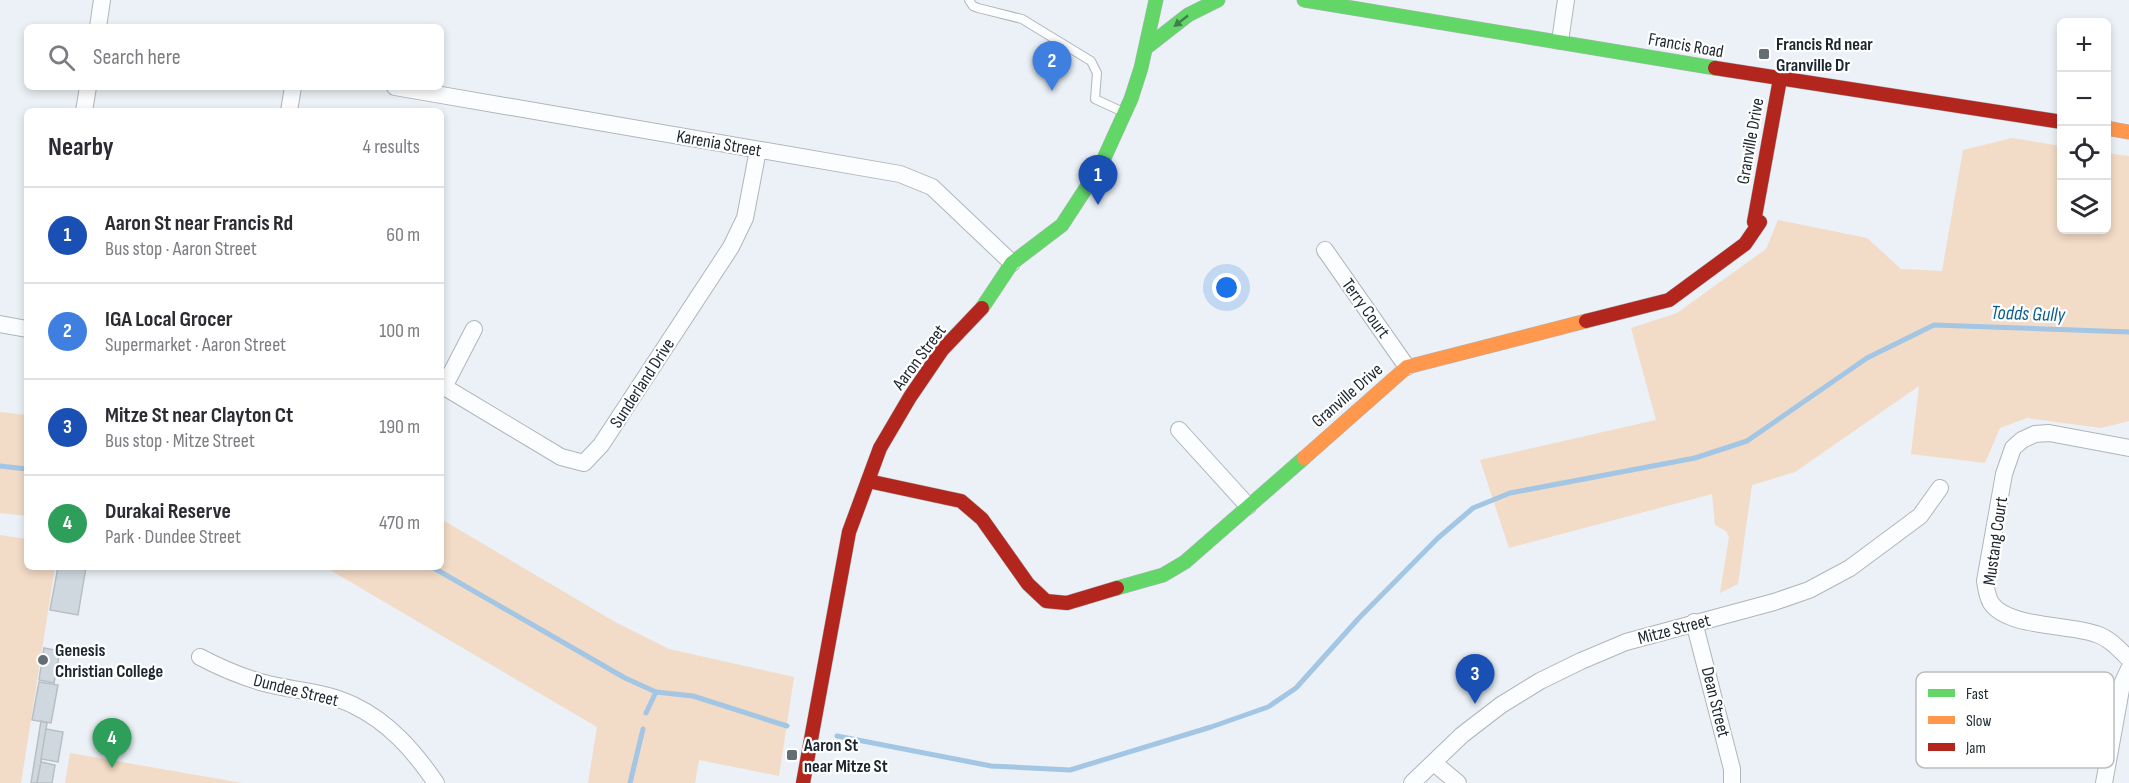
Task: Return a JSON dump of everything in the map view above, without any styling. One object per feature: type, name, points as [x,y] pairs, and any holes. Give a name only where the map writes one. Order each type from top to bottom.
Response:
[{"type":"street","points":[[98,24],[102,0]]},
{"type":"street","name":"Aaron Street","points":[[803,783],[837,585],[849,532],[880,448],[910,397],[942,351],[983,306],[1012,263],[1062,225],[1101,165],[1126,113],[1141,68],[1156,0]]},
{"type":"street","points":[[1147,46],[1166,34],[1188,15],[1218,0]]},
{"type":"street","name":"Francis Road","points":[[1304,0],[1560,41],[1780,80],[2057,121]]},
{"type":"street","points":[[1560,41],[1566,0]]},
{"type":"street","name":"Granville Drive","points":[[868,482],[961,501],[982,519],[1028,584],[1046,601],[1067,603],[1163,575],[1185,562],[1407,367],[1669,300],[1745,244],[1760,222],[1755,222],[1780,80]]},
{"type":"street","points":[[84,108],[88,90]]},
{"type":"street","points":[[290,108],[292,90]]},
{"type":"street","name":"Karenia Street","points":[[412,90],[900,174],[932,187],[1012,263]]},
{"type":"street","points":[[2111,129],[2129,132]]},
{"type":"street","name":"Sunderland Drive","points":[[444,387],[561,457],[584,463],[602,445],[731,247],[745,218],[758,150]]},
{"type":"street","name":"Terry Court","points":[[1324,250],[1407,367]]},
{"type":"street","points":[[0,324],[24,328]]},
{"type":"street","points":[[444,384],[474,329]]},
{"type":"street","points":[[1179,430],[1248,506]]},
{"type":"street","name":"Mustang Court","points":[[2129,448],[2049,433],[2035,434],[2022,440],[2013,448],[2004,474],[1985,581],[1992,604],[2002,613],[2017,619],[2095,633],[2114,644],[2129,659]]},
{"type":"street","name":"Mitze Street","points":[[1412,783],[1462,735],[1501,705],[1540,681],[1626,642],[1774,602],[1809,590],[1850,568],[1920,516],[1940,488]]},
{"type":"street","name":"Dean Street","points":[[1694,622],[1730,758],[1732,783]]},
{"type":"street","name":"Dundee Street","points":[[201,657],[231,673],[266,683],[316,692],[353,705],[388,727],[416,755],[435,783]]},
{"type":"street","points":[[2114,728],[2122,684],[2129,669]]},
{"type":"street","points":[[1434,763],[1458,783]]},
{"type":"street","points":[[2104,783],[2107,768]]},
{"type":"lane","points":[[969,0],[973,6],[978,8],[1022,19],[1091,61],[1097,73],[1095,99],[1126,113]]},
{"type":"shaded area","points":[[2012,138],[2057,145],[2057,234],[2111,234],[2111,154],[2129,156],[2129,421],[2101,428],[2027,418],[2000,428],[1985,463],[1911,454],[1919,386],[1795,472],[1752,485],[1738,584],[1720,593],[1729,537],[1726,531],[1715,525],[1712,494],[1509,548],[1480,460],[1656,420],[1631,328],[1677,313],[1766,249],[1778,220],[1867,238],[1901,269],[1942,271],[1963,150]]},
{"type":"shaded area","points":[[0,412],[24,415],[24,516],[0,513]]},
{"type":"shaded area","points":[[444,521],[615,622],[669,649],[794,677],[779,776],[699,760],[695,783],[588,783],[597,727],[330,570],[444,570]]},
{"type":"shaded area","points":[[0,535],[24,539],[24,570],[55,570],[21,783],[0,783]]},
{"type":"shaded area","points":[[70,753],[242,783],[65,783]]},
{"type":"building","points":[[57,570],[86,570],[78,615],[50,610]]},
{"type":"building","points":[[44,648],[60,651],[54,683],[39,680]]},
{"type":"building","points":[[39,682],[58,685],[51,723],[32,720]]},
{"type":"building","points":[[41,721],[47,723],[41,762],[37,783],[31,783]]},
{"type":"building","points":[[46,729],[63,732],[58,762],[41,759]]},
{"type":"building","points":[[41,762],[55,765],[52,783],[37,783]]},
{"type":"waterway","name":"Todds Gully","points":[[837,736],[991,766],[1070,770],[1211,727],[1268,707],[1296,688],[1359,618],[1438,538],[1473,508],[1510,493],[1695,458],[1747,441],[1867,358],[1934,325],[2129,332]]},
{"type":"waterway","points":[[0,466],[24,469]]},
{"type":"waterway","points":[[437,570],[625,678],[656,692],[693,696],[787,726]]},
{"type":"waterway","points":[[646,713],[656,692]]},
{"type":"waterway","points":[[630,783],[643,729]]},
{"type":"traffic: fast","points":[[982,308],[1012,263],[1062,225],[1101,165],[1131,99],[1141,68],[1156,0]]},
{"type":"traffic: fast","points":[[1147,47],[1188,15],[1218,0]]},
{"type":"traffic: fast","points":[[1304,0],[1715,68]]},
{"type":"traffic: fast","points":[[1117,588],[1163,575],[1185,562],[1304,458]]},
{"type":"traffic: slow","points":[[2111,129],[2129,132]]},
{"type":"traffic: slow","points":[[1304,458],[1407,367],[1586,321]]},
{"type":"traffic: jam","points":[[1715,68],[2057,121]]},
{"type":"traffic: jam","points":[[1586,321],[1669,300],[1745,244],[1760,222],[1754,222],[1780,79]]},
{"type":"traffic: jam","points":[[803,783],[849,532],[880,448],[910,397],[942,350],[982,308]]},
{"type":"traffic: jam","points":[[868,481],[961,501],[982,519],[1028,584],[1046,601],[1067,603],[1117,588]]},
{"type":"place","name":"Francis Rd near Granville Dr","points":[[1764,54]]},
{"type":"place","name":"IGA Local Grocer","points":[[1052,91]]},
{"type":"place","name":"Aaron St near Francis Rd","points":[[1098,205]]},
{"type":"place","name":"Genesis Christian College","points":[[43,660]]},
{"type":"place","name":"Mitze St near Clayton Ct","points":[[1475,704]]},
{"type":"place","name":"Aaron St near Mitze St","points":[[792,755]]},
{"type":"place","name":"Durakai Reserve","points":[[112,768]]}]
